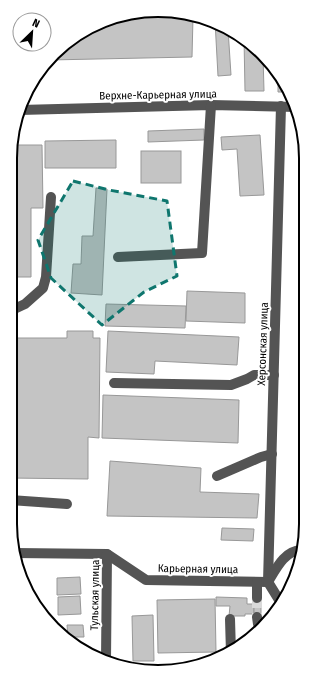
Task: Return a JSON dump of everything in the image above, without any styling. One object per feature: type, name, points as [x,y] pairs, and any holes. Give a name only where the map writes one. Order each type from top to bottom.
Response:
[{"type":"street","name":"Верхне-Карьерная улица","points":[[25,110],[211,106],[289,107]]},
{"type":"street","points":[[118,257],[202,254],[211,106]]},
{"type":"street","name":"Херсонская улица","points":[[268,582],[281,106]]},
{"type":"street","points":[[17,308],[25,304],[43,288],[46,277],[51,197]]},
{"type":"street","points":[[114,383],[231,385],[254,375],[274,375]]},
{"type":"street","points":[[217,476],[261,457],[272,454]]},
{"type":"street","points":[[17,500],[67,504]]},
{"type":"street","points":[[278,598],[268,582],[284,557],[296,551]]},
{"type":"street","points":[[20,553],[107,554]]},
{"type":"street","name":"Карьерная улица","points":[[107,554],[146,580],[268,582]]},
{"type":"street","name":"Тульская улица","points":[[106,655],[107,554]]},
{"type":"street","points":[[257,582],[257,598]]},
{"type":"street","points":[[257,617],[258,624]]},
{"type":"street","points":[[230,619],[231,644]]},
{"type":"highlighted area","points":[[73,181],[109,190],[167,201],[177,276],[144,292],[102,325],[51,278],[38,240]]},
{"type":"building","points":[[149,17],[167,17],[193,22],[192,57],[56,60],[72,46],[104,28],[113,24]]},
{"type":"building","points":[[215,30],[228,36],[231,75],[218,76]]},
{"type":"building","points":[[244,46],[263,64],[264,91],[245,91]]},
{"type":"building","points":[[278,85],[282,92],[278,92]]},
{"type":"building","points":[[204,129],[204,140],[148,142],[148,131]]},
{"type":"building","points":[[260,135],[264,195],[240,196],[237,149],[222,150],[221,137]]},
{"type":"building","points":[[116,140],[116,168],[45,168],[45,141]]},
{"type":"building","points":[[17,145],[42,145],[43,208],[31,208],[31,277],[17,277]]},
{"type":"building","points":[[141,151],[181,151],[181,183],[141,183]]},
{"type":"building","points":[[96,188],[107,189],[102,295],[71,293],[73,264],[81,264],[82,236],[93,236]]},
{"type":"building","points":[[187,291],[245,293],[245,323],[186,321]]},
{"type":"building","points":[[106,304],[186,306],[185,328],[105,326]]},
{"type":"building","points":[[67,331],[93,331],[93,338],[100,338],[99,438],[88,437],[88,479],[17,478],[17,338],[67,338]]},
{"type":"building","points":[[108,331],[239,337],[237,365],[155,361],[154,374],[106,372]]},
{"type":"building","points":[[103,395],[239,400],[238,443],[102,438]]},
{"type":"building","points":[[110,461],[201,468],[200,492],[259,494],[257,518],[107,516]]},
{"type":"building","points":[[222,528],[254,529],[253,541],[221,540]]},
{"type":"building","points":[[80,577],[81,594],[57,595],[57,578]]},
{"type":"building","points":[[80,596],[81,614],[58,615],[58,597]]},
{"type":"building","points":[[216,597],[247,598],[247,604],[254,604],[254,614],[245,614],[245,616],[229,616],[230,606],[216,606]]},
{"type":"building","points":[[254,598],[261,598],[261,617],[254,617]]},
{"type":"building","points":[[215,599],[216,652],[158,653],[157,600]]},
{"type":"building","points":[[153,615],[154,661],[133,661],[132,616]]},
{"type":"building","points":[[67,625],[83,625],[84,637],[74,637],[68,632]]},
{"type":"tunnel","points":[[257,598],[257,617]]}]
